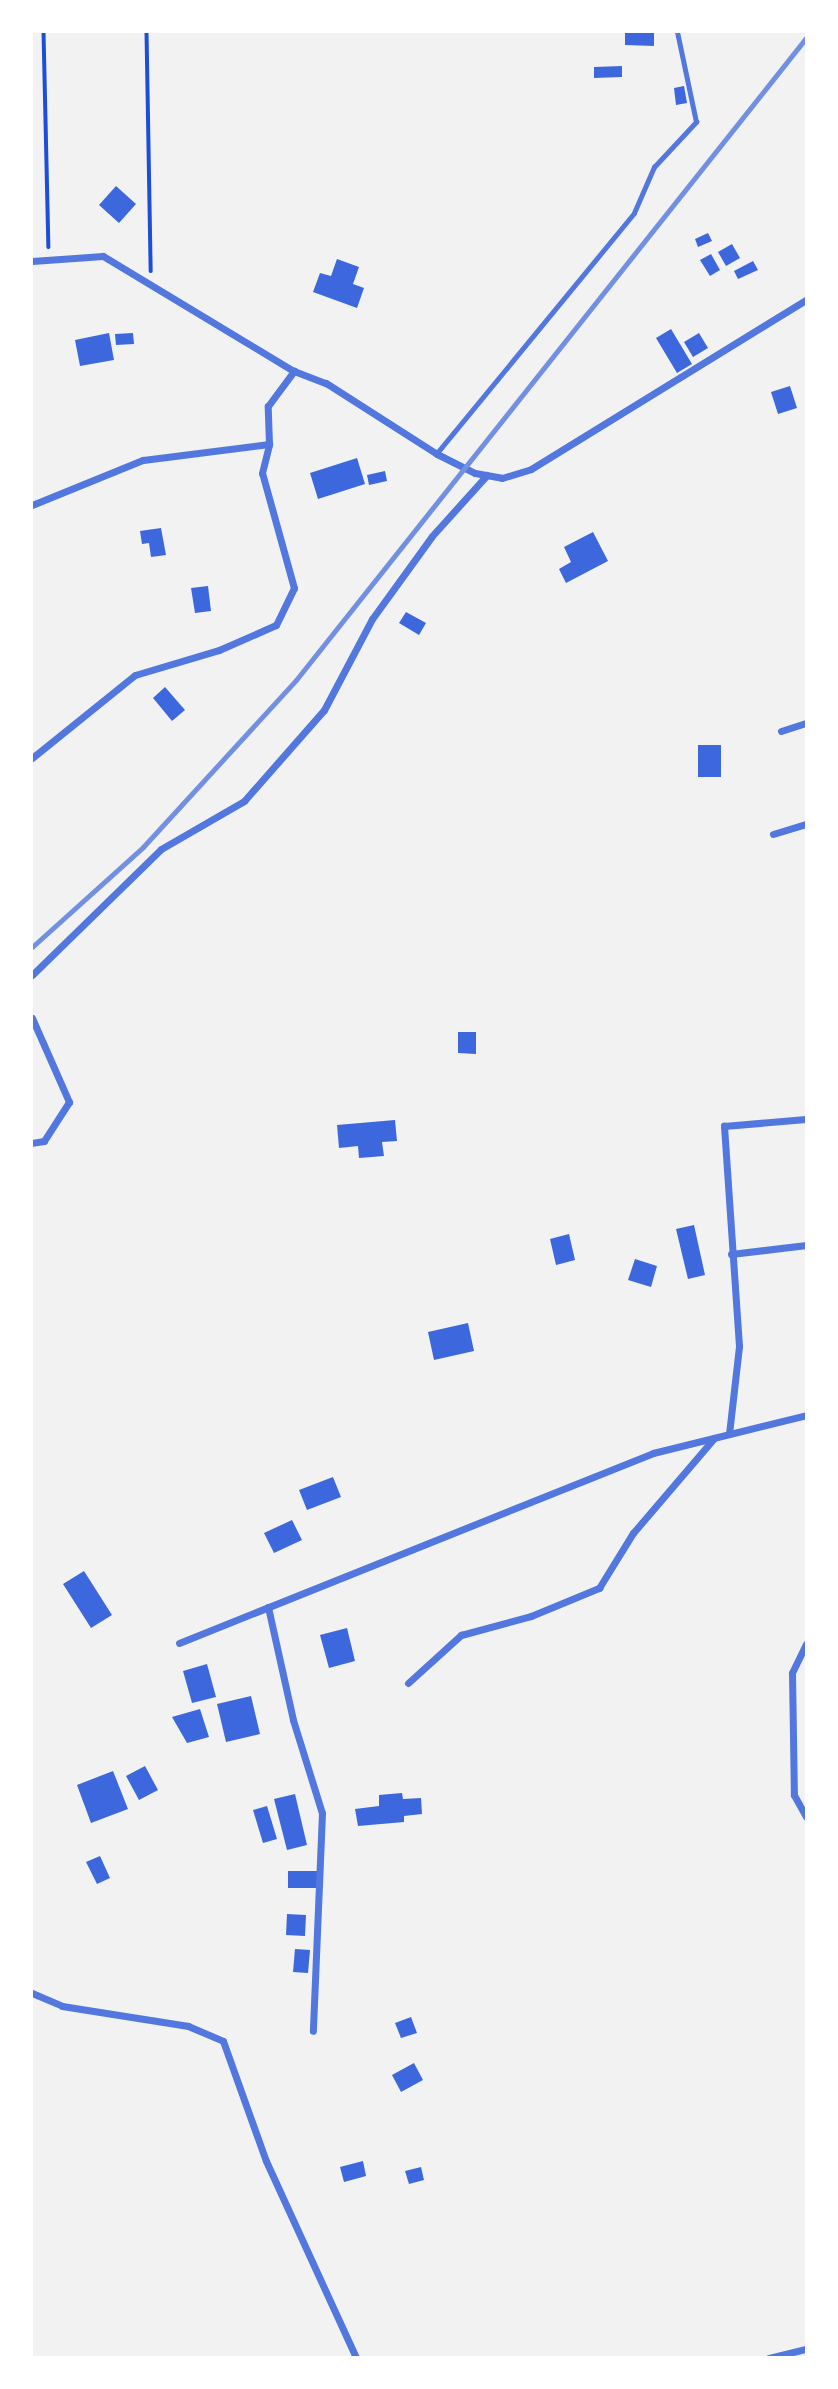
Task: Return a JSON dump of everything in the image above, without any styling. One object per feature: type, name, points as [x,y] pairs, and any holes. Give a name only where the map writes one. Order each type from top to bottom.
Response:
[{"type":"street","points":[[32,261],[103,256],[294,371],[326,383],[437,454],[487,475],[502,478],[531,469],[807,300]]},
{"type":"street","points":[[32,758],[135,675],[219,650],[276,625],[294,589],[262,473],[269,444],[268,406],[294,371]]},
{"type":"street","points":[[32,505],[144,460],[269,444]]},
{"type":"street","points":[[32,975],[161,849],[244,801],[324,710],[372,619],[432,536],[487,475]]},
{"type":"street","points":[[781,731],[807,723]]},
{"type":"street","points":[[773,834],[807,824]]},
{"type":"street","points":[[32,1018],[69,1102],[44,1141],[32,1143]]},
{"type":"street","points":[[729,1434],[739,1346],[724,1126],[807,1119]]},
{"type":"street","points":[[731,1254],[807,1245]]},
{"type":"street","points":[[178,1643],[653,1453],[807,1415]]},
{"type":"street","points":[[408,1683],[461,1635],[531,1616],[599,1588],[633,1534],[714,1438]]},
{"type":"street","points":[[268,1607],[293,1720],[323,1813],[313,2031]]},
{"type":"street","points":[[807,1644],[792,1673],[794,1795],[807,1818]]},
{"type":"street","points":[[32,1993],[62,2006],[188,2026],[223,2041],[266,2161],[356,2357]]},
{"type":"street","points":[[769,2357],[807,2348]]},
{"type":"lane","points":[[437,454],[634,213],[654,167],[696,122],[677,32]]},
{"type":"path","points":[[44,32],[50,260]]},
{"type":"path","points":[[148,32],[151,284]]},
{"type":"building","points":[[625,32],[654,32],[654,46],[625,45]]},
{"type":"building","points":[[622,66],[622,77],[594,78],[594,67]]},
{"type":"building","points":[[684,86],[687,103],[676,105],[674,88]]},
{"type":"building","points":[[116,186],[136,204],[119,223],[99,205]]},
{"type":"building","points":[[708,233],[712,241],[698,247],[695,239]]},
{"type":"building","points":[[732,244],[740,258],[726,266],[718,252]]},
{"type":"building","points":[[711,254],[720,270],[710,276],[700,260]]},
{"type":"building","points":[[337,259],[359,267],[353,284],[364,288],[357,308],[313,292],[320,273],[331,276]]},
{"type":"building","points":[[753,261],[758,270],[738,279],[734,271]]},
{"type":"building","points":[[671,329],[692,364],[677,373],[656,338]]},
{"type":"building","points":[[109,333],[114,360],[80,366],[75,340]]},
{"type":"building","points":[[133,333],[134,344],[116,345],[115,334]]},
{"type":"building","points":[[699,333],[708,348],[693,357],[684,342]]},
{"type":"building","points":[[790,386],[797,408],[778,414],[771,392]]},
{"type":"building","points":[[357,458],[365,484],[318,499],[310,473]]},
{"type":"building","points":[[385,471],[387,481],[369,485],[367,475]]},
{"type":"building","points":[[161,528],[166,555],[151,557],[149,543],[142,544],[140,531]]},
{"type":"building","points":[[593,532],[608,561],[566,583],[559,569],[571,562],[564,547]]},
{"type":"building","points":[[208,586],[211,611],[195,613],[191,588]]},
{"type":"building","points":[[406,612],[426,623],[419,635],[399,623]]},
{"type":"building","points":[[165,687],[185,710],[172,721],[153,698]]},
{"type":"building","points":[[698,745],[721,745],[721,777],[698,777]]},
{"type":"building","points":[[458,1032],[476,1032],[476,1054],[458,1053]]},
{"type":"building","points":[[395,1120],[397,1141],[382,1142],[384,1156],[359,1158],[358,1146],[339,1148],[337,1125]]},
{"type":"building","points":[[694,1225],[705,1275],[688,1279],[676,1229]]},
{"type":"building","points":[[569,1234],[575,1260],[556,1265],[550,1239]]},
{"type":"building","points":[[635,1259],[657,1266],[651,1287],[628,1280]]},
{"type":"building","points":[[468,1323],[474,1351],[434,1360],[428,1332]]},
{"type":"building","points":[[333,1477],[341,1497],[307,1510],[299,1490]]},
{"type":"building","points":[[292,1520],[302,1540],[274,1553],[264,1533]]},
{"type":"building","points":[[84,1571],[112,1615],[91,1628],[63,1584]]},
{"type":"building","points":[[347,1628],[355,1661],[329,1668],[320,1635]]},
{"type":"building","points":[[207,1664],[216,1697],[192,1703],[183,1671]]},
{"type":"building","points":[[251,1696],[260,1734],[226,1742],[217,1704]]},
{"type":"building","points":[[200,1709],[209,1737],[187,1743],[172,1717]]},
{"type":"building","points":[[145,1766],[158,1790],[139,1800],[126,1776]]},
{"type":"building","points":[[113,1771],[128,1809],[91,1823],[77,1785]]},
{"type":"building","points":[[402,1793],[403,1799],[421,1798],[422,1814],[404,1816],[404,1822],[358,1826],[355,1809],[379,1806],[379,1795]]},
{"type":"building","points":[[295,1794],[307,1845],[287,1850],[274,1799]]},
{"type":"building","points":[[267,1806],[277,1839],[263,1843],[253,1810]]},
{"type":"building","points":[[100,1856],[110,1878],[97,1884],[86,1862]]},
{"type":"building","points":[[288,1871],[317,1871],[317,1888],[288,1888]]},
{"type":"building","points":[[287,1914],[306,1915],[305,1936],[286,1935]]},
{"type":"building","points":[[295,1949],[310,1950],[308,1973],[293,1972]]},
{"type":"building","points":[[411,2017],[417,2033],[401,2038],[395,2023]]},
{"type":"building","points":[[414,2063],[423,2080],[401,2092],[392,2075]]},
{"type":"building","points":[[363,2161],[366,2176],[344,2182],[340,2167]]},
{"type":"building","points":[[421,2167],[424,2180],[409,2184],[405,2171]]},
{"type":"railway","points":[[32,947],[143,847],[296,680],[806,38]]}]
